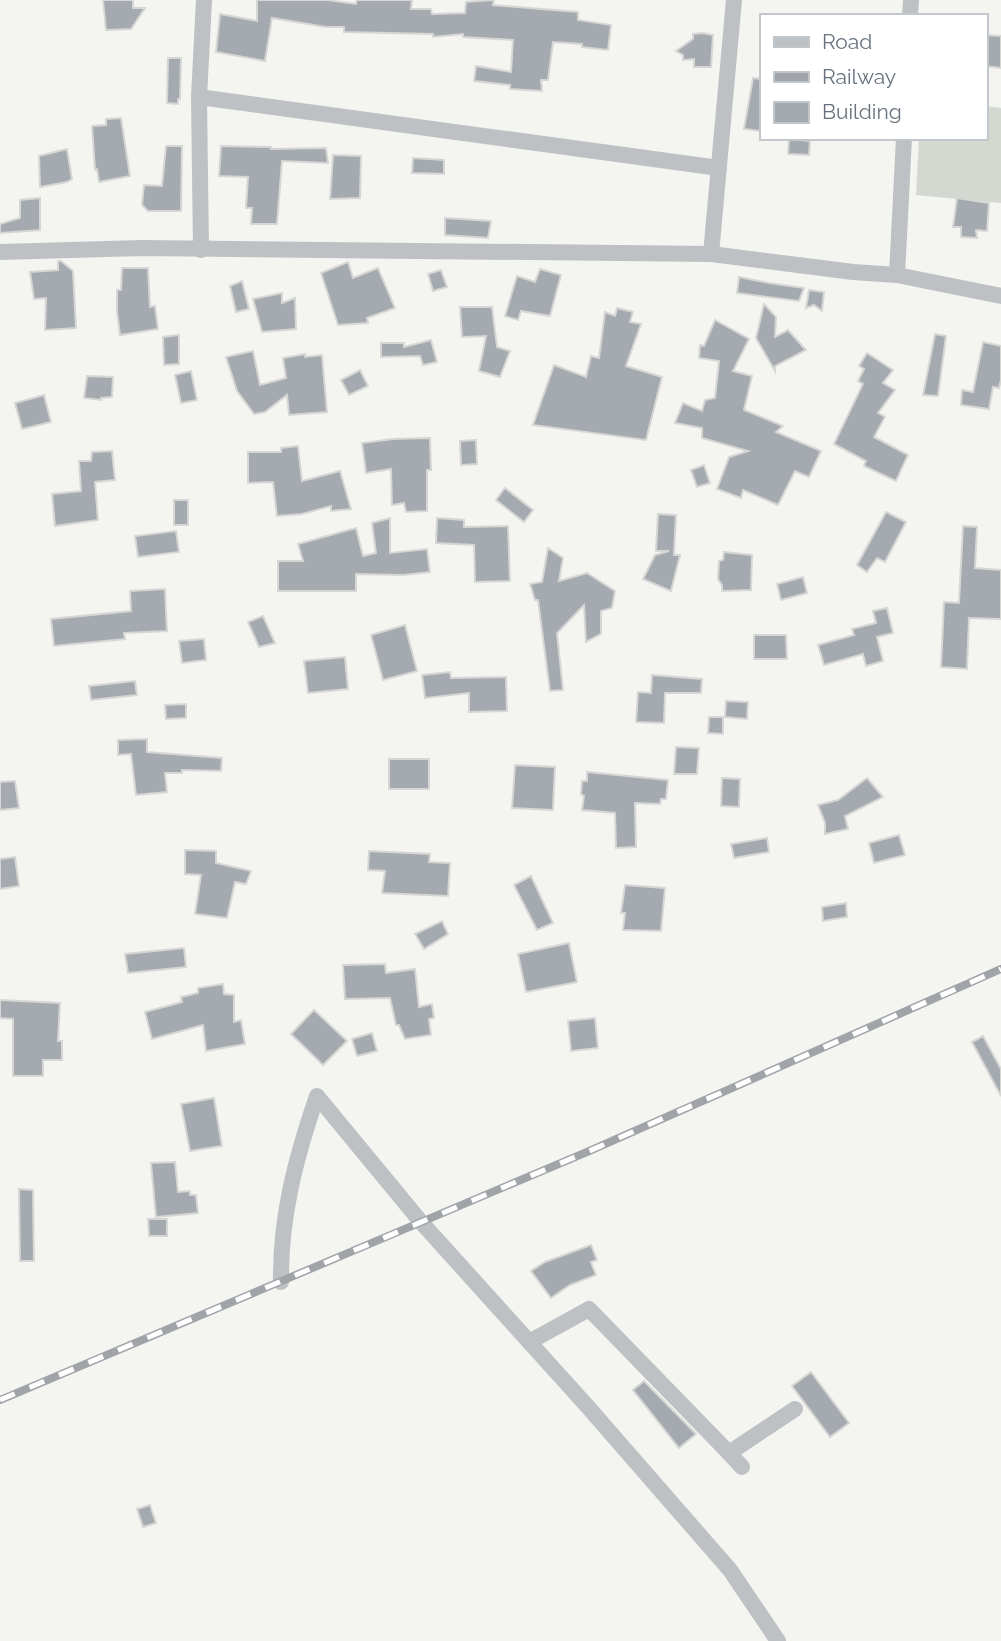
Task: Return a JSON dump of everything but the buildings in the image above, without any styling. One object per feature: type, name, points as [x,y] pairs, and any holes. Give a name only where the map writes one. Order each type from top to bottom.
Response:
[{"type":"street","points":[[201,250],[200,97],[204,0]]},
{"type":"street","points":[[710,254],[734,0]]},
{"type":"street","points":[[200,97],[719,168]]},
{"type":"street","points":[[897,275],[904,140]]},
{"type":"street","points":[[0,252],[142,248],[710,254],[897,275],[1001,296]]},
{"type":"street","points":[[281,1282],[280,1249],[287,1199],[317,1096],[421,1222],[730,1570],[778,1641]]},
{"type":"street","points":[[529,1342],[589,1309],[742,1467]]},
{"type":"street","points":[[729,1453],[795,1409]]},
{"type":"shaded area","points":[[987,106],[1001,108],[1001,203],[916,195],[919,140],[987,140]]},
{"type":"railway","points":[[0,1400],[587,1152],[1001,969]]}]
